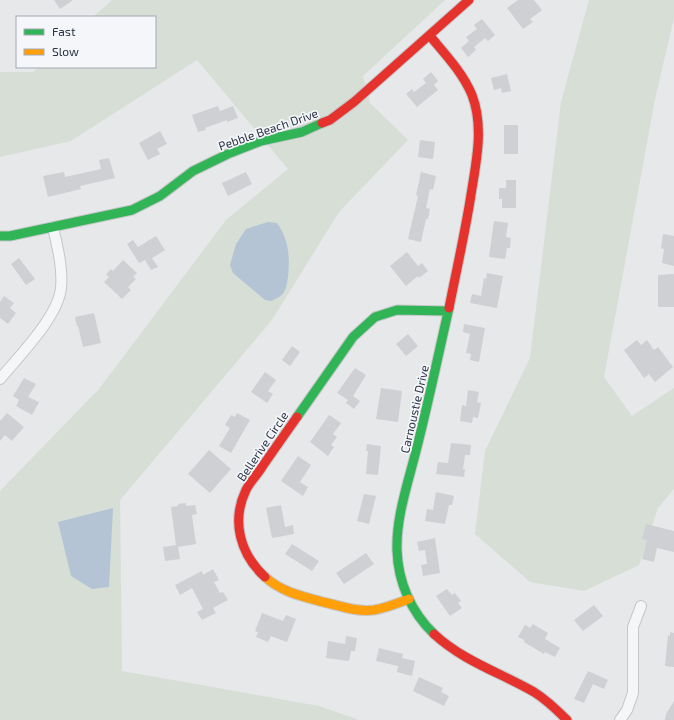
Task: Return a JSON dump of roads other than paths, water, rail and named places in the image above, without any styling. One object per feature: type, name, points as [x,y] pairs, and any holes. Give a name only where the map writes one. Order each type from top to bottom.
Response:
[{"type":"street","name":"Pebble Beach Drive","points":[[0,236],[10,236],[132,210],[160,196],[193,171],[230,153],[261,142],[302,132],[330,120],[354,102],[469,0]]},
{"type":"street","name":"Carnoustie Drive","points":[[430,36],[448,57],[468,87],[475,104],[479,136],[467,219],[448,311],[400,515],[397,554],[398,561],[403,584],[416,613],[426,626],[442,642],[461,654],[535,693],[567,720]]},
{"type":"street","points":[[0,379],[49,319],[56,304],[61,289],[61,277],[53,227]]},
{"type":"street","name":"Bellerive Circle","points":[[409,599],[386,607],[369,610],[351,610],[287,592],[273,584],[251,561],[240,539],[238,526],[239,512],[246,490],[353,337],[375,316],[397,310],[448,311]]},
{"type":"street","points":[[620,720],[627,710],[633,693],[633,627],[641,606]]},
{"type":"water","points":[[268,222],[277,223],[281,229],[289,256],[286,288],[281,296],[271,301],[265,300],[233,273],[230,265],[236,244],[246,229]]},
{"type":"water","points":[[113,508],[109,587],[92,589],[71,576],[58,522]]}]
